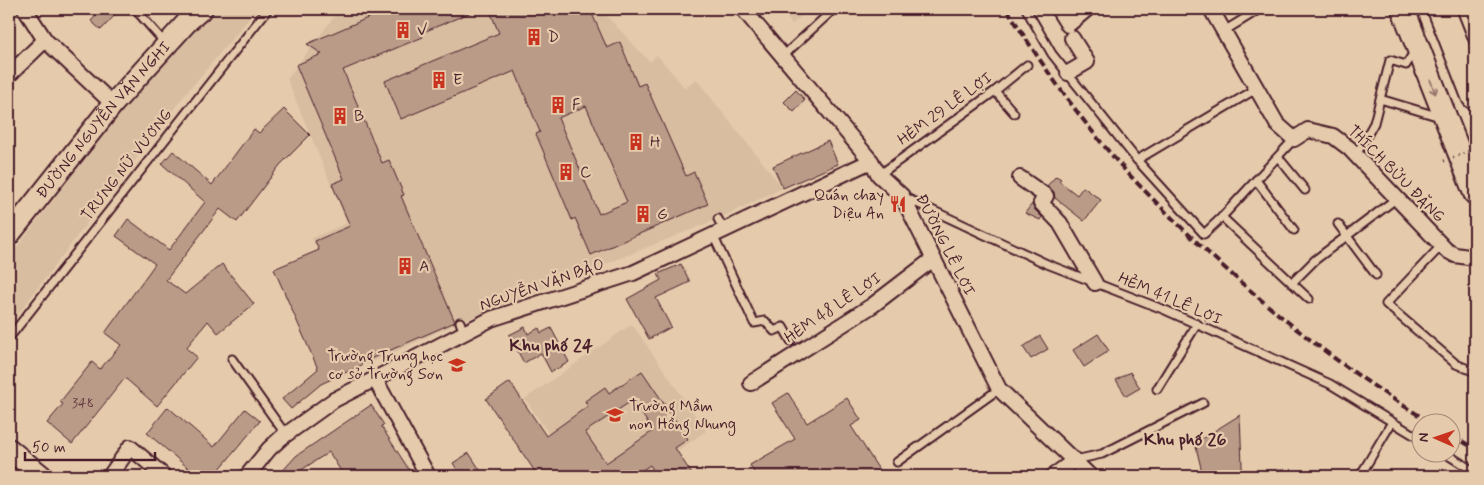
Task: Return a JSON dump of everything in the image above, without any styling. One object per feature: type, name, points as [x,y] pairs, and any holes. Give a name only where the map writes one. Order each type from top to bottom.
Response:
[{"type":"highway","points":[[1441,9],[1475,96]]},
{"type":"main road","points":[[1403,9],[1475,194]]},
{"type":"main road","name":"ĐƯỜNG NGUYỄN VĂN NGHI","points":[[9,235],[113,104],[195,11]]},
{"type":"main road","points":[[9,449],[42,476]]},
{"type":"street","points":[[25,9],[45,40],[113,104]]},
{"type":"street","name":"ĐƯỜNG LÊ LỢI","points":[[743,9],[871,160],[879,175],[902,196],[999,389],[1090,476]]},
{"type":"street","points":[[1058,9],[1068,25],[1087,9]]},
{"type":"street","points":[[1211,9],[1277,124],[1294,139]]},
{"type":"street","points":[[1068,73],[1087,62],[1072,38]]},
{"type":"street","points":[[9,75],[45,40]]},
{"type":"street","name":"THÍCH BỬU ĐĂNG","points":[[1294,139],[1308,130],[1333,136],[1356,155],[1446,250],[1455,255],[1475,258]]},
{"type":"street","name":"NGUYỄN VĂN BẢO","points":[[250,475],[269,449],[334,400],[375,379],[462,328],[633,273],[719,228],[871,160]]},
{"type":"street","points":[[1020,178],[1046,196],[1040,203],[1060,224],[1095,283]]},
{"type":"street","name":"HẺM 48 LÊ LỢI","points":[[751,384],[873,305],[933,259]]},
{"type":"street","points":[[375,379],[428,476]]},
{"type":"street","points":[[110,476],[130,447],[164,476]]},
{"type":"street","points":[[1053,476],[1075,460]]},
{"type":"lane","points":[[135,9],[166,45]]},
{"type":"lane","name":"TRƯNG NỮ VƯƠNG","points":[[9,338],[268,9]]},
{"type":"lane","points":[[783,56],[834,9]]},
{"type":"lane","points":[[1026,9],[1052,54],[1137,160],[1204,234],[1294,139]]},
{"type":"lane","points":[[1224,31],[1260,9]]},
{"type":"lane","points":[[1356,155],[1374,123],[1390,60],[1406,65],[1418,47]]},
{"type":"lane","name":"HẺM 29 LÊ LỢI","points":[[879,175],[995,91],[1027,65]]},
{"type":"lane","points":[[1137,160],[1256,89]]},
{"type":"lane","points":[[995,91],[1014,113]]},
{"type":"lane","points":[[1380,99],[1446,118]]},
{"type":"lane","points":[[1278,157],[1305,190]]},
{"type":"lane","points":[[1256,180],[1294,230]]},
{"type":"lane","name":"HẺM 41 LÊ LỢI","points":[[902,196],[1047,264],[1166,310],[1330,384],[1412,434]]},
{"type":"lane","points":[[1292,283],[1315,260],[1397,198]]},
{"type":"lane","points":[[1222,217],[1309,299]]},
{"type":"lane","points":[[1338,224],[1376,275]]},
{"type":"lane","points":[[719,228],[754,323],[765,320],[774,331],[783,327],[791,341]]},
{"type":"lane","points":[[1442,245],[1386,304],[1456,364],[1475,372]]},
{"type":"lane","points":[[1157,390],[1197,324]]},
{"type":"lane","points":[[232,359],[286,435]]},
{"type":"lane","points":[[897,462],[999,389]]},
{"type":"lane","points":[[1075,460],[1102,454],[1204,403]]},
{"type":"lane","points":[[1360,476],[1392,422]]},
{"type":"lane","points":[[1459,462],[1475,472]]},
{"type":"path","points":[[1444,161],[1475,149]]},
{"type":"shaded area","points":[[213,9],[257,9],[179,102],[9,326],[9,258],[146,77]]},
{"type":"shaded area","points":[[340,9],[600,9],[650,62],[657,55],[685,88],[696,79],[783,188],[718,219],[460,322],[366,365],[312,238],[347,223],[287,79]]},
{"type":"shaded area","points":[[780,9],[810,9],[792,24]]},
{"type":"shaded area","name":"Trường Mầm non Hồng Nhung","points":[[632,324],[706,431],[641,476],[578,476],[525,399]]},
{"type":"building","points":[[102,9],[108,9],[115,15],[101,30],[91,21]]},
{"type":"building","points":[[367,9],[479,9],[421,33],[423,37],[343,70],[382,163],[389,160],[404,195],[401,196],[455,322],[361,363],[362,365],[321,384],[291,409],[282,399],[318,369],[274,269],[319,250],[315,241],[350,226],[332,184],[344,179],[296,65],[322,54],[307,44],[370,17]]},
{"type":"building","points":[[489,9],[590,9],[607,48],[620,42],[638,86],[645,83],[686,176],[694,172],[708,204],[591,255],[575,218],[572,220],[536,134],[540,132],[515,71],[401,119],[385,81],[499,33]],"holes":[[[586,106],[627,202],[599,214],[558,118]]]},
{"type":"building","points":[[796,90],[805,100],[794,112],[784,102]]},
{"type":"building","points":[[284,109],[310,135],[280,165],[237,222],[220,209],[166,280],[185,294],[222,264],[254,304],[218,333],[208,321],[186,348],[197,357],[157,406],[125,378],[72,444],[47,423],[63,404],[60,402],[92,362],[100,369],[121,345],[105,333],[155,264],[116,236],[128,219],[169,250],[205,202],[162,164],[173,151],[212,185],[254,129],[259,133]]},
{"type":"building","points":[[828,141],[838,164],[783,188],[773,166]]},
{"type":"building","points":[[1056,176],[1061,179],[1059,181],[1077,195],[1083,187],[1101,200],[1084,221],[1055,198],[1054,192],[1047,186]]},
{"type":"building","points":[[1032,204],[1042,217],[1040,220],[1025,213]]},
{"type":"building","points":[[681,264],[690,282],[656,298],[671,327],[649,339],[627,299],[661,280],[658,274]]},
{"type":"building","points":[[525,327],[528,334],[539,328],[541,333],[551,328],[569,362],[551,372],[541,353],[524,363],[509,335]]},
{"type":"building","points":[[1098,334],[1109,351],[1084,367],[1073,350]]},
{"type":"building","points":[[1040,336],[1048,349],[1031,359],[1023,347]]},
{"type":"building","points":[[642,371],[688,439],[675,448],[693,476],[657,476],[650,465],[633,476],[538,476],[486,399],[510,382],[546,436],[588,406],[585,401],[605,387],[609,393]],"holes":[[[633,400],[653,431],[606,463],[585,432]]]},
{"type":"building","points":[[1130,372],[1140,388],[1126,396],[1116,380]]},
{"type":"building","points":[[788,393],[807,423],[847,398],[861,420],[851,426],[883,476],[756,476],[750,465],[795,439],[772,403]]},
{"type":"building","points":[[371,405],[384,425],[381,426],[413,476],[344,476],[329,452],[292,476],[278,476],[296,456]]},
{"type":"building","points":[[168,407],[214,447],[245,409],[260,421],[214,476],[201,476],[194,470],[193,472],[147,433]]},
{"type":"building","points":[[1240,415],[1242,466],[1238,476],[1203,476],[1195,443]]},
{"type":"building","points":[[469,453],[484,476],[461,476],[453,463]]},
{"type":"railway","points":[[1007,9],[1082,119],[1126,171],[1178,224],[1237,279],[1298,330],[1330,355],[1414,412]]},
{"type":"railway","points":[[1462,441],[1475,449]]},
{"type":"place","name":"V","points":[[403,30]]},
{"type":"place","name":"D","points":[[534,37]]},
{"type":"place","name":"E","points":[[439,80]]},
{"type":"place","name":"F","points":[[558,105]]},
{"type":"place","name":"B","points":[[340,116]]},
{"type":"place","name":"H","points":[[636,142]]},
{"type":"place","name":"C","points":[[566,172]]},
{"type":"place","name":"Quán chay Diệu An","points":[[898,204]]},
{"type":"place","name":"G","points":[[643,214]]},
{"type":"place","name":"A","points":[[405,266]]},
{"type":"place","name":"Trường Trung học cơ sở Trường Sơn","points":[[457,365]]},
{"type":"place","name":"Trường Mầm non Hồng Nhung","points":[[615,415]]},
{"type":"district","name":"Khu phố 24","points":[[551,346]]},
{"type":"district","name":"Khu phố 26","points":[[1185,440]]}]
